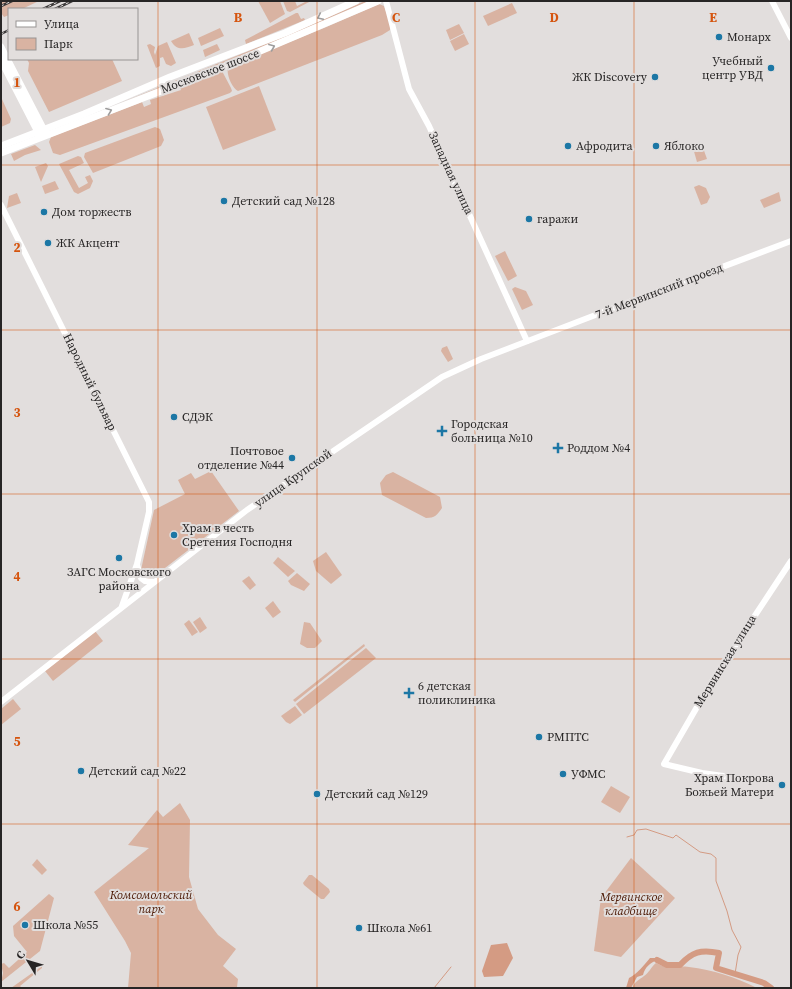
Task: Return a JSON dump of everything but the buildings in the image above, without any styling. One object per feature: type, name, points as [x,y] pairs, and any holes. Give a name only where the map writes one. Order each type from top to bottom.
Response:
[{"type":"main road","name":"Московское шоссе","points":[[1,153],[165,79],[285,33],[356,1]]},
{"type":"main road","name":"Московское шоссе","points":[[1,146],[42,134],[237,61],[378,1]]},
{"type":"main road","points":[[1,47],[42,134]]},
{"type":"main road","points":[[1,60],[42,134]]},
{"type":"street","name":"Западная улица","points":[[386,1],[409,89],[429,126],[527,341]]},
{"type":"street","points":[[772,1],[791,38]]},
{"type":"street","name":"Народный бульвар","points":[[1,205],[149,502],[150,512],[137,564],[121,608]]},
{"type":"street","name":"7-й Мервинский проезд","points":[[527,341],[791,241]]},
{"type":"street","name":"улица Крупской","points":[[1,702],[135,596],[258,502],[435,381],[481,359],[527,341]]},
{"type":"street","name":"Мервинская улица","points":[[745,779],[664,764],[715,676],[791,561]]},
{"type":"street","points":[[137,564],[141,578],[145,581],[154,582]]},
{"type":"street","points":[[128,591],[131,597],[135,596]]},
{"type":"green space","points":[[1,1],[39,1],[24,8],[8,8],[8,15],[4,17],[1,13]]},
{"type":"green space","points":[[258,1],[280,1],[285,14],[270,23]]},
{"type":"green space","points":[[283,1],[295,1],[297,6],[307,1],[311,1],[290,12],[287,11]]},
{"type":"green space","points":[[365,1],[369,1],[284,39],[118,104],[283,37]]},
{"type":"green space","points":[[512,3],[517,13],[488,26],[483,16]]},
{"type":"green space","points":[[379,4],[384,6],[391,25],[390,30],[382,35],[238,91],[232,84],[228,73],[228,67]]},
{"type":"green space","points":[[298,13],[301,19],[304,18],[305,20],[246,44],[245,40]]},
{"type":"green space","points":[[459,24],[464,33],[450,40],[446,30]]},
{"type":"green space","points":[[220,28],[224,36],[201,46],[198,38]]},
{"type":"green space","points":[[189,33],[194,45],[178,48],[171,41]]},
{"type":"green space","points":[[464,34],[469,44],[455,51],[450,41]]},
{"type":"green space","points":[[167,42],[176,63],[171,66],[166,64],[163,57],[160,58],[160,66],[156,68],[147,45],[150,44],[155,47],[155,55],[158,46]]},
{"type":"green space","points":[[217,44],[220,50],[205,57],[203,50]]},
{"type":"green space","points":[[28,60],[112,60],[122,81],[49,112],[28,71],[29,63]]},
{"type":"green space","points":[[222,71],[231,88],[232,91],[230,93],[60,155],[53,153],[49,142],[51,137],[142,102],[144,107],[151,104],[150,100],[181,90],[180,87]]},
{"type":"green space","points":[[259,86],[276,130],[223,150],[206,107]]},
{"type":"green space","points":[[1,97],[11,119],[10,123],[1,127]]},
{"type":"green space","points":[[155,127],[160,129],[164,140],[161,146],[93,173],[84,157],[85,153]]},
{"type":"green space","points":[[35,145],[41,150],[25,155],[14,161],[11,154]]},
{"type":"green space","points":[[702,145],[707,159],[697,162],[693,148]]},
{"type":"green space","points":[[78,156],[81,157],[84,163],[69,170],[79,188],[88,183],[85,177],[90,175],[93,181],[90,188],[78,194],[74,192],[59,164]]},
{"type":"green space","points":[[46,163],[48,166],[41,182],[35,167]]},
{"type":"green space","points":[[55,181],[59,189],[45,194],[42,186]]},
{"type":"green space","points":[[699,185],[706,188],[710,197],[707,203],[701,205],[694,187]]},
{"type":"green space","points":[[779,192],[781,201],[764,208],[760,200]]},
{"type":"green space","points":[[17,193],[21,203],[7,208],[9,196]]},
{"type":"green space","points":[[505,251],[517,276],[508,281],[495,256]]},
{"type":"green space","points":[[515,287],[526,291],[533,305],[522,310],[512,289]]},
{"type":"green space","points":[[447,346],[453,359],[448,362],[441,351],[442,348]]},
{"type":"green space","points":[[211,471],[239,511],[152,578],[144,578],[141,570],[154,510],[185,494],[178,480],[191,473],[195,479]]},
{"type":"green space","points":[[393,472],[440,497],[442,508],[434,517],[426,518],[382,495],[380,483],[386,475]]},
{"type":"green space","points":[[326,552],[342,575],[331,584],[316,571],[313,561]]},
{"type":"green space","points":[[278,557],[295,571],[288,577],[273,563]]},
{"type":"green space","points":[[297,573],[310,584],[304,591],[291,585],[288,581]]},
{"type":"green space","points":[[249,576],[256,585],[250,590],[242,581]]},
{"type":"green space","points":[[273,601],[281,612],[273,618],[265,608]]},
{"type":"green space","points":[[200,617],[207,628],[200,633],[193,622]]},
{"type":"green space","points":[[189,620],[198,632],[192,636],[184,624]]},
{"type":"green space","points":[[304,622],[310,623],[322,641],[315,648],[307,648],[300,644]]},
{"type":"green space","points":[[95,631],[103,641],[53,681],[45,671]]},
{"type":"green space","points":[[364,644],[365,646],[295,702],[293,700]]},
{"type":"green space","points":[[366,648],[376,658],[304,714],[296,704]]},
{"type":"green space","points":[[13,699],[21,709],[1,725],[1,709]]},
{"type":"green space","points":[[295,706],[302,715],[290,724],[281,716]]},
{"type":"green space","points":[[611,786],[630,797],[620,813],[601,802]]},
{"type":"green space","name":"Комсомольский парк","points":[[180,803],[190,820],[189,877],[198,909],[218,935],[236,949],[223,966],[238,979],[237,987],[235,988],[128,988],[131,953],[94,892],[149,848],[128,845],[157,810],[163,817]]},
{"type":"green space","name":"Мервинское кладбище","points":[[631,858],[675,898],[621,957],[594,951],[601,898]]},
{"type":"green space","points":[[37,859],[47,870],[42,875],[32,865]]},
{"type":"green space","points":[[309,875],[312,875],[329,889],[330,892],[324,899],[321,899],[304,885],[303,883]]},
{"type":"green space","points":[[49,894],[54,898],[40,951],[1,982],[3,973],[1,964],[4,963],[9,968],[27,952],[14,936],[13,926]]},
{"type":"green space","points":[[656,963],[668,967],[689,967],[715,972],[740,980],[757,988],[632,988],[636,982],[646,975]]},
{"type":"green space","points":[[42,966],[42,968],[20,986],[22,988],[11,988]]},
{"type":"shaded area","points":[[507,943],[513,958],[503,976],[484,977],[482,971],[491,945]]},
{"type":"shaded area","points":[[650,958],[656,958],[657,960],[648,966],[643,975],[637,977],[631,988],[626,988],[629,978],[632,977]]},
{"type":"waterway","points":[[627,837],[634,835],[637,830],[646,829],[673,838],[676,835],[700,852],[711,854],[716,858],[716,881],[732,930],[741,947],[735,974]]},
{"type":"waterway","points":[[657,960],[667,965],[680,965],[693,954],[707,951],[719,953],[716,968],[764,983],[771,988]]},
{"type":"waterway","points":[[434,988],[451,967]]},
{"type":"railway","points":[[1,6],[12,1]]},
{"type":"railway","points":[[45,8],[60,1]]},
{"type":"railway","points":[[57,8],[72,1]]},
{"type":"railway","points":[[1,34],[8,30]]},
{"type":"place","name":"Монарх","points":[[719,37]]},
{"type":"place","name":"Учебный центр УВД","points":[[771,68]]},
{"type":"place","name":"ЖК Discovery","points":[[655,77]]},
{"type":"place","name":"Афродита","points":[[568,146]]},
{"type":"place","name":"Яблоко","points":[[656,146]]},
{"type":"place","name":"Детский сад №128","points":[[224,201]]},
{"type":"place","name":"Дом торжеств","points":[[44,212]]},
{"type":"place","name":"гаражи","points":[[529,219]]},
{"type":"place","name":"ЖК Акцент","points":[[48,243]]},
{"type":"place","name":"СДЭК","points":[[174,417]]},
{"type":"place","name":"Городская больница №10","points":[[442,431]]},
{"type":"place","name":"Роддом №4","points":[[558,448]]},
{"type":"place","name":"Почтовое отделение №44","points":[[292,458]]},
{"type":"place","name":"Храм в честь Сретения Господня","points":[[174,535]]},
{"type":"place","name":"ЗАГС Московского района","points":[[119,558]]},
{"type":"place","name":"6 детская поликлиника","points":[[409,693]]},
{"type":"place","name":"РМПТС","points":[[539,737]]},
{"type":"place","name":"Детский сад №22","points":[[81,771]]},
{"type":"place","name":"УФМС","points":[[563,774]]},
{"type":"place","name":"Храм Покрова Божьей Матери","points":[[782,785]]},
{"type":"place","name":"Детский сад №129","points":[[317,794]]},
{"type":"place","name":"Школа №55","points":[[25,925]]},
{"type":"place","name":"Школа №61","points":[[359,928]]}]
